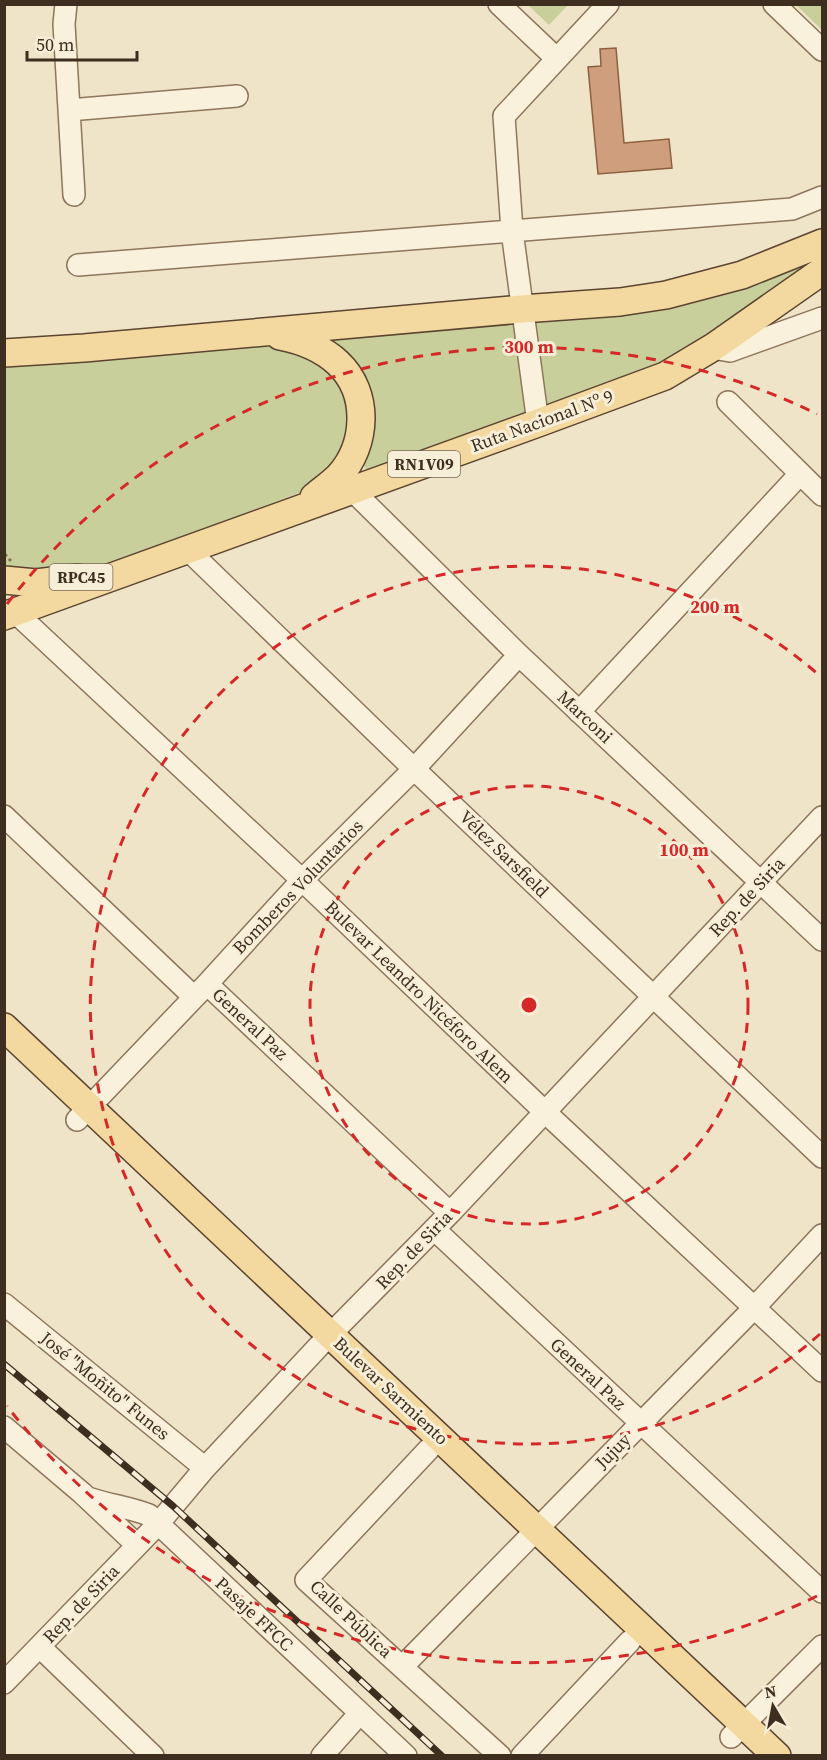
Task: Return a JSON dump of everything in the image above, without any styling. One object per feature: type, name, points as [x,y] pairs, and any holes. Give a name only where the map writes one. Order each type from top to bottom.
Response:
[{"type":"main road","name":"RN1V09","points":[[4,353],[620,302],[666,295],[742,275],[822,243]]},
{"type":"main road","name":"Ruta Nacional Nº 9","points":[[10,614],[665,376],[712,348],[822,271]]},
{"type":"main road","name":"RN1V09","points":[[248,333],[290,338],[315,346],[345,371],[359,398],[360,431],[354,453],[339,475],[327,487],[296,510]]},
{"type":"main road","name":"RPC45","points":[[4,580],[36,583],[56,581],[156,561]]},
{"type":"main road","name":"Bulevar Sarmiento","points":[[4,1028],[83,1113],[737,1730],[751,1755]]},
{"type":"main road","name":"Bulevar Sarmiento","points":[[4,1051],[83,1113]]},
{"type":"main road","name":"Bulevar Sarmiento","points":[[325,1340],[429,1449],[531,1535],[630,1641],[737,1730],[777,1755]]},
{"type":"street","points":[[66,4],[64,24],[74,195]]},
{"type":"street","points":[[499,4],[557,59]]},
{"type":"street","points":[[538,423],[512,231],[504,116],[608,4]]},
{"type":"street","points":[[774,4],[822,50]]},
{"type":"street","points":[[69,110],[237,96]]},
{"type":"street","points":[[78,265],[792,209],[822,197]]},
{"type":"street","points":[[712,348],[730,351],[822,318]]},
{"type":"street","points":[[728,402],[822,495]]},
{"type":"street","points":[[579,712],[800,474]]},
{"type":"street","name":"Marconi","points":[[352,490],[519,656],[822,940]]},
{"type":"street","name":"Vélez Sarsfield","points":[[187,549],[414,769],[822,1157]]},
{"type":"street","name":"Bulevar Leandro Nicéforo Alem","points":[[10,614],[302,880],[544,1112],[822,1371]]},
{"type":"street","name":"Bomberos Voluntarios","points":[[83,1113],[201,991],[302,880],[414,769],[519,656]]},
{"type":"street","name":"General Paz","points":[[4,816],[450,1213]]},
{"type":"street","name":"Rep. de Siria","points":[[4,1683],[158,1524],[206,1468],[325,1340],[435,1229],[822,817]]},
{"type":"street","name":"General Paz","points":[[435,1229],[640,1424],[822,1592]]},
{"type":"street","name":"Jujuy","points":[[402,1666],[754,1308],[822,1235]]},
{"type":"street","name":"José \"Moñito\" Funes","points":[[4,1304],[206,1468]]},
{"type":"street","name":"Pasaje FFCC","points":[[4,1426],[88,1498],[138,1545]]},
{"type":"street","name":"Calle Pública","points":[[429,1449],[306,1580],[500,1755]]},
{"type":"street","name":"Pasaje FFCC","points":[[88,1498],[149,1515],[406,1755]]},
{"type":"street","points":[[522,1755],[630,1641]]},
{"type":"street","points":[[737,1730],[822,1646]]},
{"type":"street","points":[[39,1647],[153,1755]]},
{"type":"street","points":[[322,1755],[360,1713]]},
{"type":"green space","points":[[528,5],[568,5],[549,25]]},
{"type":"green space","points":[[796,5],[822,5],[822,30]]},
{"type":"green space","points":[[822,250],[822,262],[673,363],[368,472],[359,460],[369,432],[314,335],[635,308]]},
{"type":"green space","points":[[277,346],[308,354],[341,383],[353,422],[339,462],[301,492],[136,554],[88,569],[5,573],[5,365]]},
{"type":"building","points":[[616,48],[624,143],[669,139],[672,168],[598,174],[588,67],[601,66],[600,49]]},
{"type":"railway","points":[[4,1364],[173,1506],[442,1756]]}]
